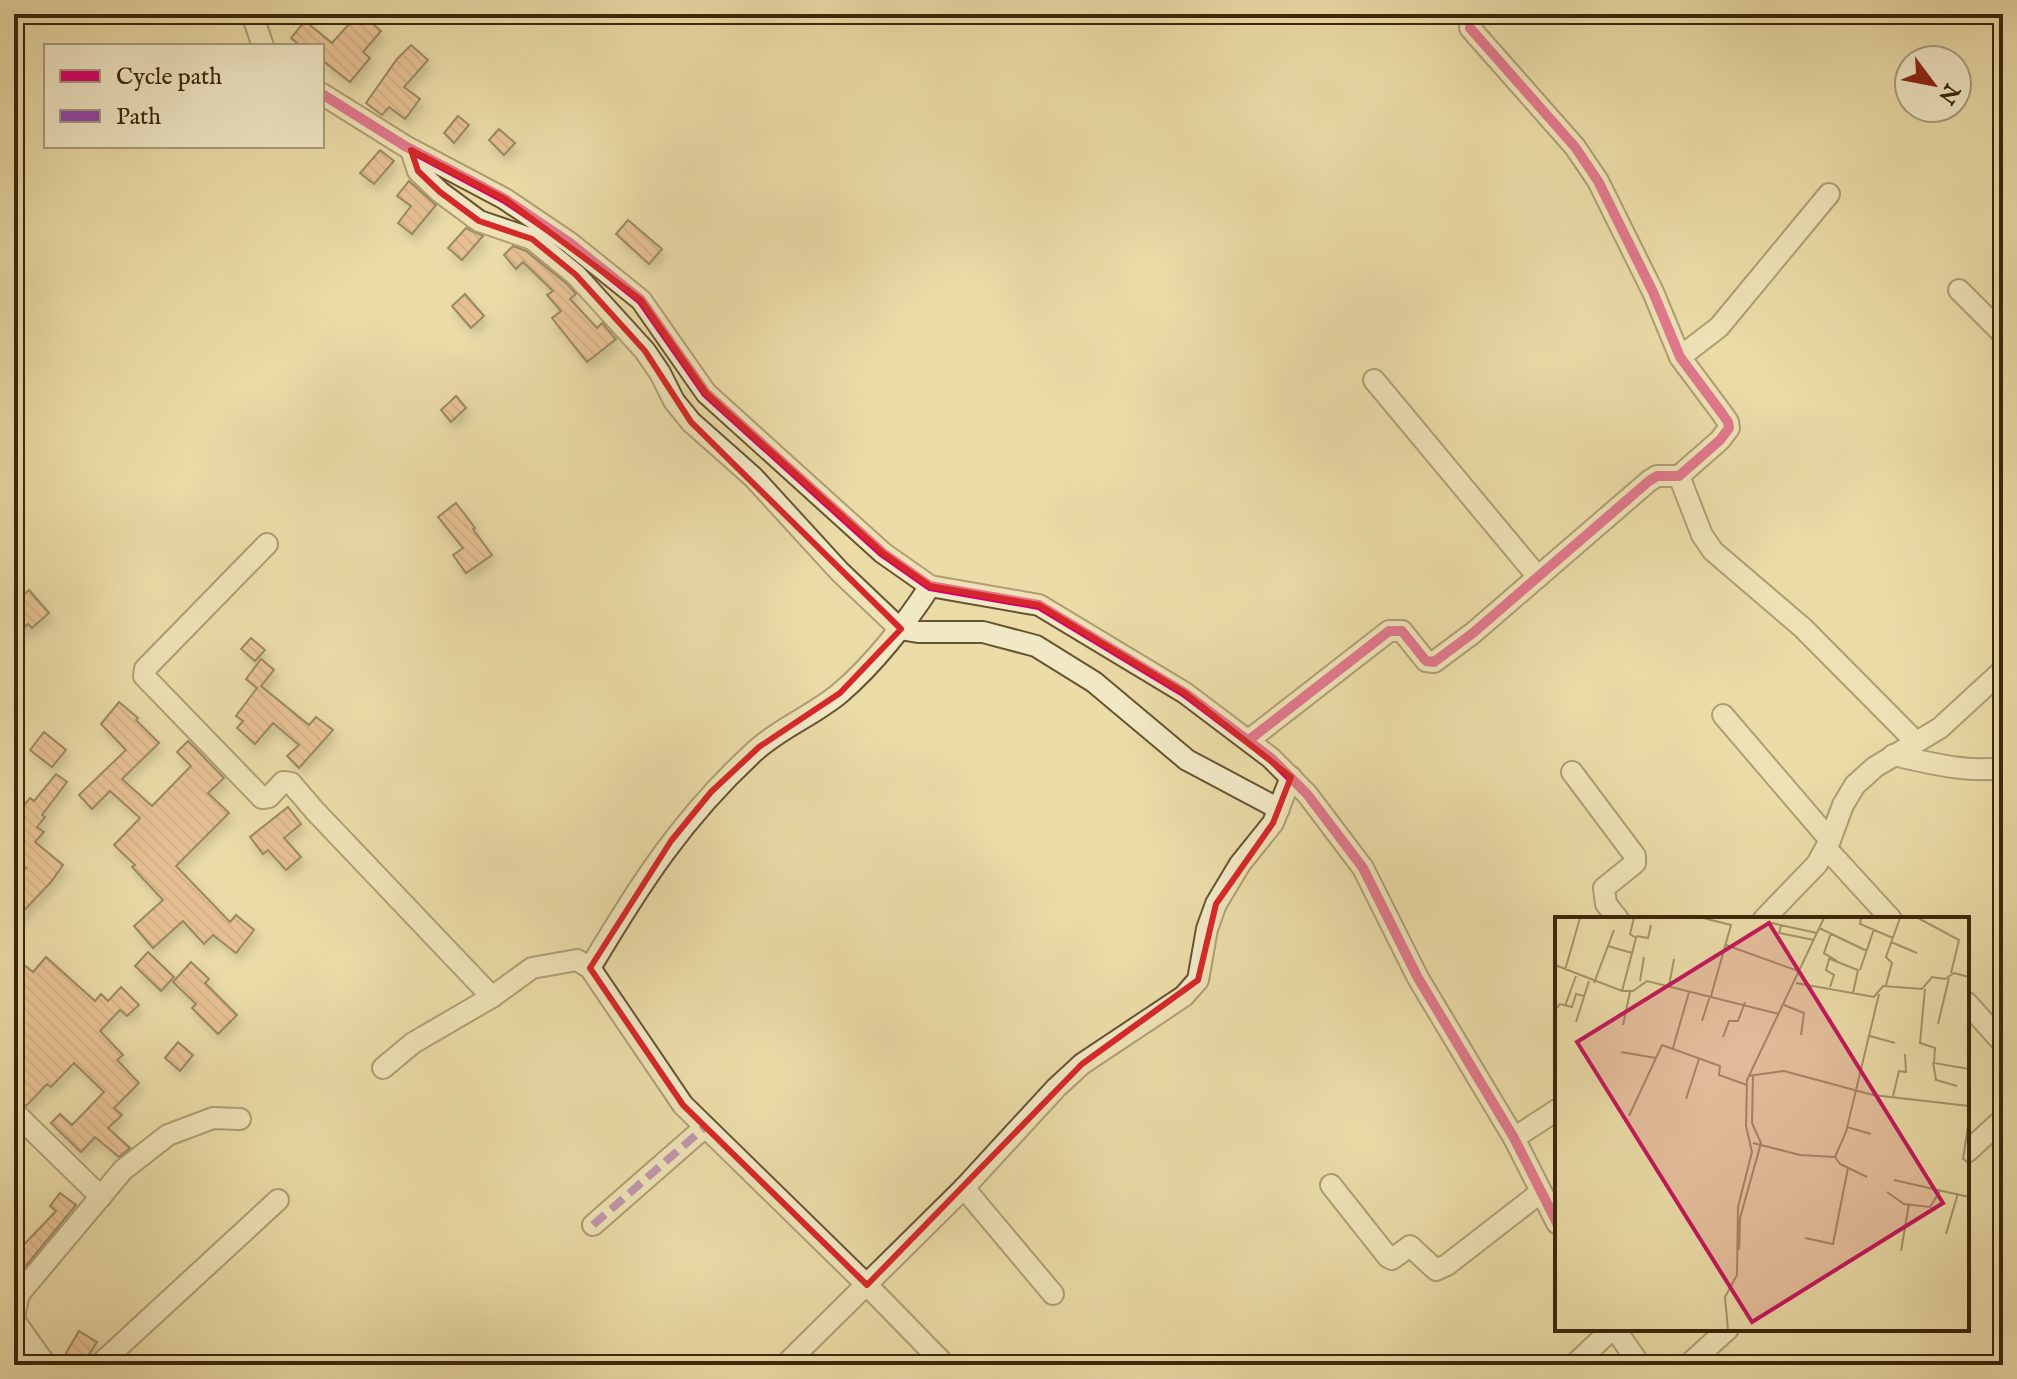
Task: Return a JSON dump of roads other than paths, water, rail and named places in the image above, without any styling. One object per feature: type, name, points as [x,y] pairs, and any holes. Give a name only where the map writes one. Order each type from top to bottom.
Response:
[{"type":"street","points":[[252,14],[262,44]]},
{"type":"street","points":[[1249,740],[1389,631],[1402,631],[1426,661],[1434,662],[1473,633],[1649,481],[1657,476],[1679,476],[1720,440],[1729,428],[1728,422],[1680,357],[1653,292],[1598,181],[1575,147],[1470,28]]},
{"type":"street","points":[[324,95],[411,150],[505,199],[570,243],[641,300],[706,393],[883,553],[930,586],[1039,605],[1185,693],[1249,740],[1291,777],[1336,829],[1363,868],[1418,978],[1514,1138],[1555,1219]]},
{"type":"street","points":[[411,150],[418,171],[440,192],[479,221],[532,239],[576,275],[645,351],[674,401],[691,422],[753,477],[840,572],[900,629],[983,632],[1036,646],[1094,682],[1187,760],[1279,809]]},
{"type":"street","points":[[1680,357],[1719,327],[1829,194]]},
{"type":"street","points":[[1959,290],[2003,334]]},
{"type":"street","points":[[1374,380],[1538,577]]},
{"type":"street","points":[[1679,476],[1702,535],[1713,551],[1803,628],[1916,742]]},
{"type":"street","points":[[267,544],[145,669],[144,676],[262,798],[269,797],[283,782],[291,783],[492,997]]},
{"type":"street","points":[[590,968],[671,841],[711,792],[759,747],[840,693],[900,629],[930,586]]},
{"type":"street","points":[[1766,917],[1817,864],[1855,785],[1875,767],[1940,728],[2003,670]]},
{"type":"street","points":[[1723,715],[1889,917]]},
{"type":"street","points":[[1893,755],[1982,771],[2003,768]]},
{"type":"street","points":[[1572,772],[1635,856],[1635,863],[1604,888],[1606,904],[1616,917]]},
{"type":"street","points":[[785,1365],[964,1188],[1056,1088],[1082,1064],[1184,996],[1198,980],[1207,929],[1216,904],[1240,864],[1263,837],[1279,809],[1291,777]]},
{"type":"street","points":[[383,1068],[413,1043],[492,997],[532,968],[577,960],[590,968],[683,1105],[945,1365]]},
{"type":"street","points":[[1969,1005],[2003,1043]]},
{"type":"street","points":[[1514,1138],[1555,1111]]},
{"type":"street","points":[[14,1112],[101,1197]]},
{"type":"street","points":[[46,1365],[14,1318],[19,1294],[123,1170],[168,1135],[213,1118],[240,1119]]},
{"type":"street","points":[[1969,1150],[2003,1119]]},
{"type":"street","points":[[593,1225],[705,1127]]},
{"type":"street","points":[[1331,1185],[1388,1257],[1398,1256],[1410,1246],[1436,1270],[1447,1265],[1541,1192]]},
{"type":"street","points":[[964,1188],[1053,1294]]},
{"type":"street","points":[[99,1365],[278,1200]]},
{"type":"street","points":[[1574,1365],[1612,1331]]},
{"type":"street","points":[[1615,1331],[1640,1365]]},
{"type":"street","points":[[1688,1365],[1726,1331]]}]
